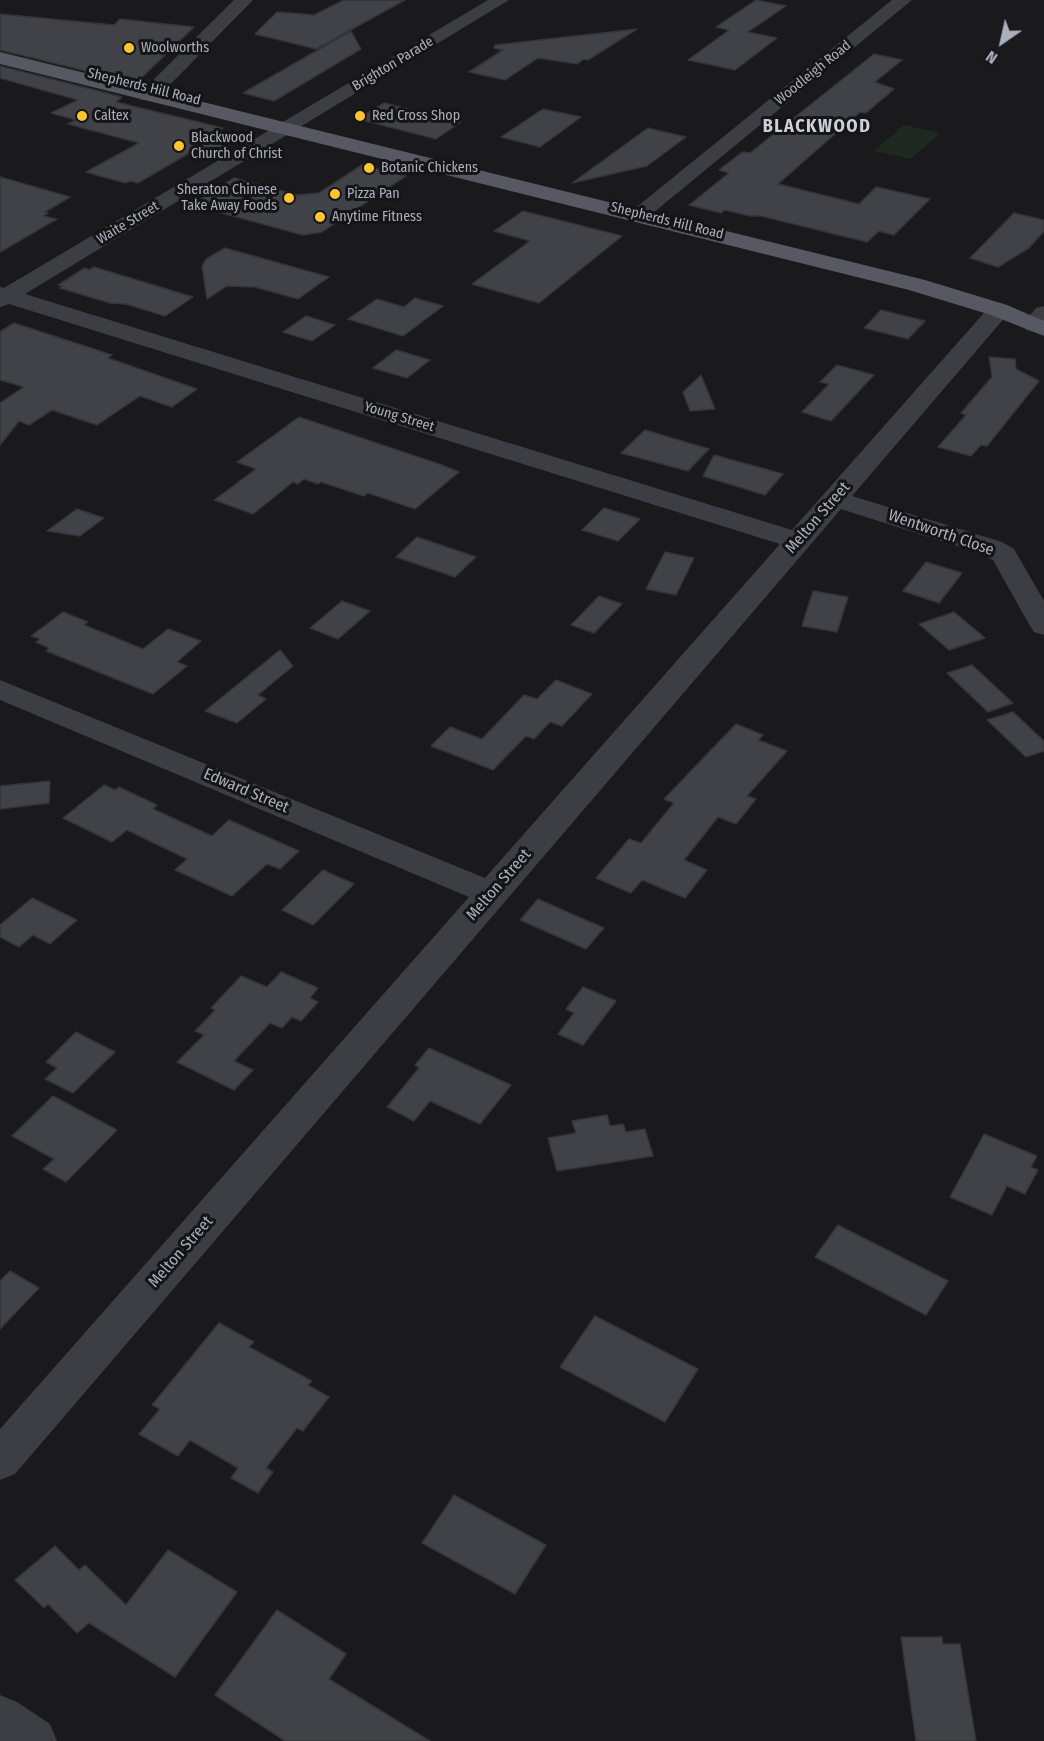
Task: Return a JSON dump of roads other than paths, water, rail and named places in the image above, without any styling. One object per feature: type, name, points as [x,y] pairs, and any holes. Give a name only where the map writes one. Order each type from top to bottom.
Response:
[{"type":"main road","name":"Shepherds Hill Road","points":[[0,50],[259,124],[286,128],[640,214],[917,285],[1041,322]]},
{"type":"main road","name":"Shepherds Hill Road","points":[[0,58],[151,93]]},
{"type":"street","points":[[151,93],[244,0]]},
{"type":"street","name":"Brighton Parade","points":[[286,128],[500,0]]},
{"type":"street","name":"Woodleigh Road","points":[[640,214],[903,0]]},
{"type":"street","name":"Waite Street","points":[[2,296],[286,128]]},
{"type":"street","name":"Young Street","points":[[2,296],[799,541]]},
{"type":"street","name":"Melton Street","points":[[6,1441],[492,894],[999,310]]},
{"type":"street","name":"Wentworth Close","points":[[835,499],[992,548],[1004,555],[1044,626]]},
{"type":"street","name":"Edward Street","points":[[0,689],[492,894]]},
{"type":"street","points":[[0,1719],[33,1741]]},
{"type":"place","name":"Woolworths","points":[[129,48]]},
{"type":"place","name":"Caltex","points":[[82,116]]},
{"type":"place","name":"Red Cross Shop","points":[[360,116]]},
{"type":"place","name":"Blackwood Church of Christ","points":[[179,146]]},
{"type":"place","name":"Botanic Chickens","points":[[369,168]]},
{"type":"place","name":"Pizza Pan","points":[[335,194]]},
{"type":"place","name":"Sheraton Chinese Take Away Foods","points":[[289,198]]},
{"type":"place","name":"Anytime Fitness","points":[[320,217]]},
{"type":"district","name":"BLACKWOOD","points":[[817,127]]}]
